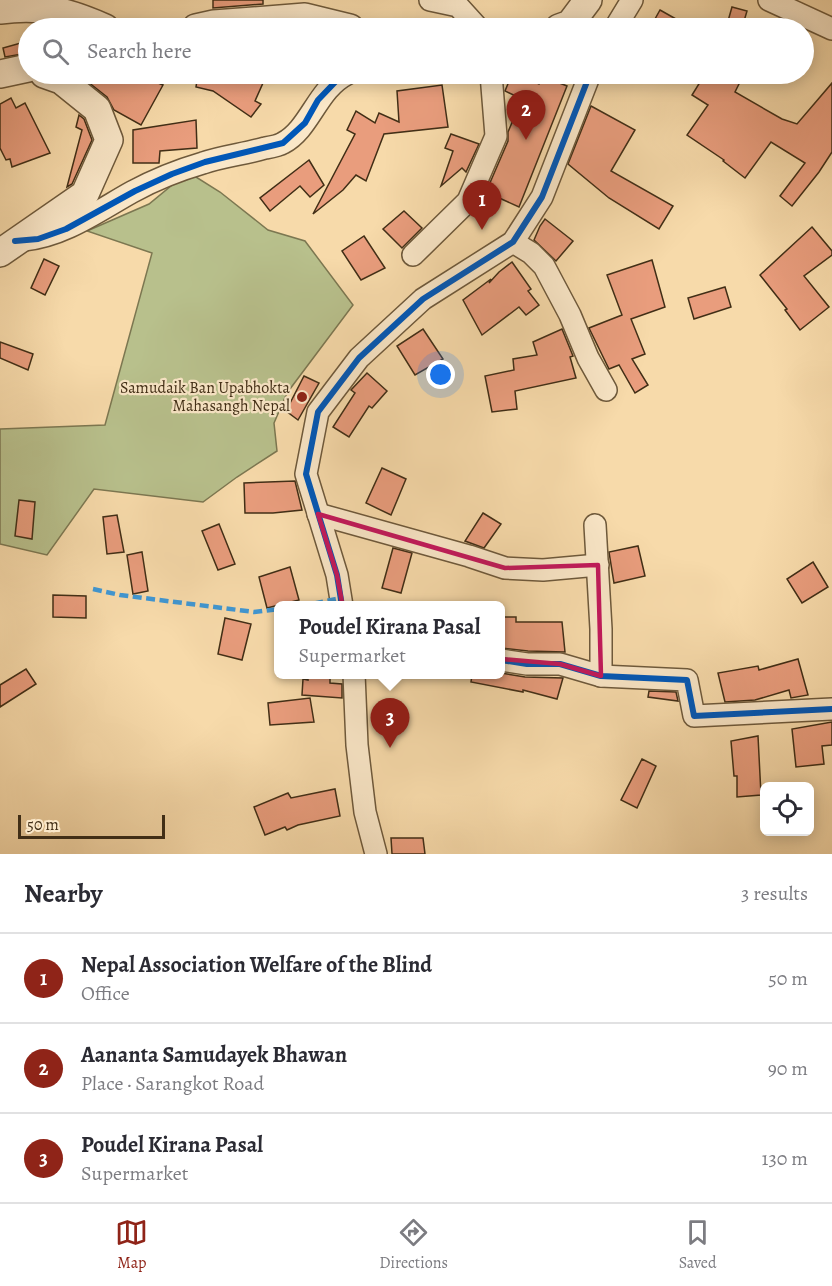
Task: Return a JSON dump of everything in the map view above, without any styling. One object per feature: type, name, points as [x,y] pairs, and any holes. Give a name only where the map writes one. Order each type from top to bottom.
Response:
[{"type":"street","points":[[430,0],[457,3],[470,18]]},
{"type":"street","points":[[574,18],[588,0]]},
{"type":"street","points":[[621,18],[632,0]]},
{"type":"street","points":[[769,0],[808,18]]},
{"type":"street","points":[[0,10],[20,7],[54,9],[78,18]]},
{"type":"street","points":[[292,18],[309,18]]},
{"type":"street","points":[[814,21],[832,29]]},
{"type":"street","points":[[0,74],[18,70]]},
{"type":"street","points":[[8,247],[85,194],[110,140],[97,109],[66,84]]},
{"type":"street","points":[[8,247],[66,229],[135,190],[172,174],[205,162],[284,143],[305,123],[318,100],[333,84]]},
{"type":"street","points":[[413,255],[468,201],[496,136],[491,84]]},
{"type":"street","points":[[341,601],[337,575],[306,474],[318,412],[359,358],[423,299],[513,243],[542,197],[586,84]]},
{"type":"street","points":[[513,243],[531,253],[544,266],[606,390]]},
{"type":"street","points":[[318,514],[505,568],[543,570],[598,566]]},
{"type":"street","points":[[595,525],[602,629],[601,676]]},
{"type":"street","points":[[505,661],[527,664],[560,664],[601,676],[687,680],[694,716],[832,709]]},
{"type":"street","points":[[354,679],[357,745],[365,812],[376,854]]},
{"type":"highlighted area","points":[[318,514],[505,568],[598,565],[601,676],[560,664],[490,658],[354,669],[337,575]]},
{"type":"green space","points":[[188,172],[220,192],[268,230],[305,241],[353,305],[287,393],[274,423],[277,451],[203,502],[94,489],[47,555],[0,544],[0,429],[105,425],[152,253],[87,231],[149,204]]},
{"type":"building","points":[[213,0],[263,0],[263,4],[213,8]]},
{"type":"building","points":[[732,7],[747,11],[745,18],[729,18]]},
{"type":"building","points":[[660,10],[674,18],[656,18]]},
{"type":"building","points":[[18,44],[18,55],[5,57],[3,48]]},
{"type":"building","points":[[832,83],[832,152],[792,206],[780,196],[805,163],[771,142],[745,178],[724,160],[687,135],[708,105],[692,95],[699,84],[739,84],[735,92],[782,119],[797,124]]},
{"type":"building","points":[[91,84],[163,85],[141,125],[114,110],[107,97]]},
{"type":"building","points":[[196,84],[263,84],[255,101],[261,104],[251,117],[213,91],[196,87]]},
{"type":"building","points":[[508,84],[562,84],[567,86],[519,207],[486,192],[508,141],[508,132],[522,99],[505,91]]},
{"type":"building","points":[[442,85],[448,127],[384,134],[366,181],[356,175],[343,190],[313,214],[355,134],[347,130],[356,111],[375,123],[379,113],[399,122],[397,91]]},
{"type":"building","points":[[11,98],[16,108],[25,103],[50,153],[12,167],[10,159],[6,160],[0,148],[0,104]]},
{"type":"building","points":[[591,106],[635,130],[611,171],[673,206],[659,229],[609,198],[568,164]]},
{"type":"building","points":[[79,115],[84,119],[92,140],[72,184],[67,187],[82,130],[76,127]]},
{"type":"building","points":[[196,120],[197,148],[160,151],[159,163],[133,163],[133,130]]},
{"type":"building","points":[[451,134],[479,144],[466,172],[462,168],[441,186],[453,151],[445,148]]},
{"type":"building","points":[[309,160],[324,185],[310,197],[300,186],[270,211],[260,198]]},
{"type":"building","points":[[404,211],[422,228],[402,248],[383,229]]},
{"type":"building","points":[[545,219],[573,241],[556,261],[534,240]]},
{"type":"building","points":[[812,227],[832,251],[832,255],[804,276],[829,307],[800,330],[785,310],[787,309],[760,275]]},
{"type":"building","points":[[364,236],[385,268],[361,280],[342,251]]},
{"type":"building","points":[[44,259],[59,266],[45,295],[31,288]]},
{"type":"building","points":[[652,260],[665,307],[631,319],[645,354],[632,359],[648,385],[635,393],[619,365],[609,369],[589,328],[622,315],[607,275]]},
{"type":"building","points":[[512,262],[531,289],[528,291],[539,305],[526,315],[519,307],[482,335],[463,300],[491,279],[489,283]]},
{"type":"building","points":[[725,287],[731,307],[694,319],[688,298]]},
{"type":"building","points":[[423,329],[443,359],[415,375],[397,346]]},
{"type":"building","points":[[562,329],[573,356],[570,357],[576,378],[515,391],[517,409],[492,412],[485,376],[514,370],[513,359],[537,355],[533,342]]},
{"type":"building","points":[[0,342],[33,354],[28,370],[0,358]]},
{"type":"building","points":[[367,373],[387,391],[372,408],[369,406],[349,437],[333,427],[355,393],[351,390]]},
{"type":"building","name":"Samudaik Ban Upabhokta Mahasangh Nepal","points":[[304,376],[319,383],[298,420],[286,411]]},
{"type":"building","points":[[382,468],[406,479],[391,515],[366,503]]},
{"type":"building","points":[[295,481],[302,510],[245,513],[244,483]]},
{"type":"building","points":[[19,500],[35,502],[32,539],[15,536]]},
{"type":"building","points":[[483,513],[501,524],[484,548],[465,541]]},
{"type":"building","points":[[117,515],[124,552],[107,554],[103,517]]},
{"type":"building","points":[[219,524],[235,564],[218,570],[202,531]]},
{"type":"building","points":[[638,546],[645,576],[614,583],[609,552]]},
{"type":"building","points":[[393,548],[412,553],[401,593],[382,588]]},
{"type":"building","points":[[142,552],[148,591],[133,594],[127,555]]},
{"type":"building","points":[[813,562],[828,587],[802,603],[787,579]]},
{"type":"building","points":[[290,567],[299,600],[274,601],[274,606],[267,608],[259,577]]},
{"type":"building","points":[[53,595],[86,596],[86,618],[53,617]]},
{"type":"building","points":[[505,617],[516,617],[516,622],[562,622],[565,652],[505,648]]},
{"type":"building","points":[[225,618],[251,624],[242,660],[218,654]]},
{"type":"building","points":[[798,659],[808,695],[791,698],[789,690],[755,700],[725,702],[718,673],[758,666],[759,670]]},
{"type":"building","points":[[26,669],[36,684],[0,707],[0,685]]},
{"type":"building","points":[[505,674],[525,677],[563,678],[557,699],[523,690],[523,692],[471,682],[471,679],[505,679]]},
{"type":"building","points":[[303,679],[330,679],[330,683],[342,684],[342,698],[302,695]]},
{"type":"building","points":[[649,691],[676,692],[678,701],[648,697]]},
{"type":"building","points":[[310,698],[314,722],[270,725],[268,703]]},
{"type":"building","points":[[832,722],[832,745],[822,746],[824,764],[796,767],[792,729]]},
{"type":"building","points":[[758,736],[760,795],[737,797],[737,776],[734,776],[731,741]]},
{"type":"building","points":[[642,759],[656,766],[637,808],[621,800]]},
{"type":"building","points":[[335,789],[340,816],[298,825],[287,830],[285,827],[265,835],[254,807],[288,793],[291,798]]},
{"type":"building","points":[[391,838],[423,838],[425,854],[392,854]]},
{"type":"marked path","points":[[93,589],[120,595],[254,612],[274,610]]},
{"type":"marked path","points":[[326,601],[341,598]]},
{"type":"cycle path","points":[[15,241],[38,239],[66,229],[135,191],[172,174],[205,162],[283,143],[305,123],[318,100],[333,84]]},
{"type":"cycle path","points":[[341,601],[337,575],[306,474],[318,412],[359,358],[423,299],[513,242],[542,197],[586,84]]},
{"type":"cycle path","points":[[505,661],[527,664],[560,664],[601,676],[687,680],[694,716],[832,709]]},
{"type":"place","name":"Aananta Samudayek Bhawan","points":[[526,140]]},
{"type":"place","name":"Nepal Association Welfare of the Blind","points":[[482,230]]},
{"type":"place","name":"Samudaik Ban Upabhokta Mahasangh Nepal","points":[[302,397]]},
{"type":"place","name":"Poudel Kirana Pasal","points":[[390,748]]}]
